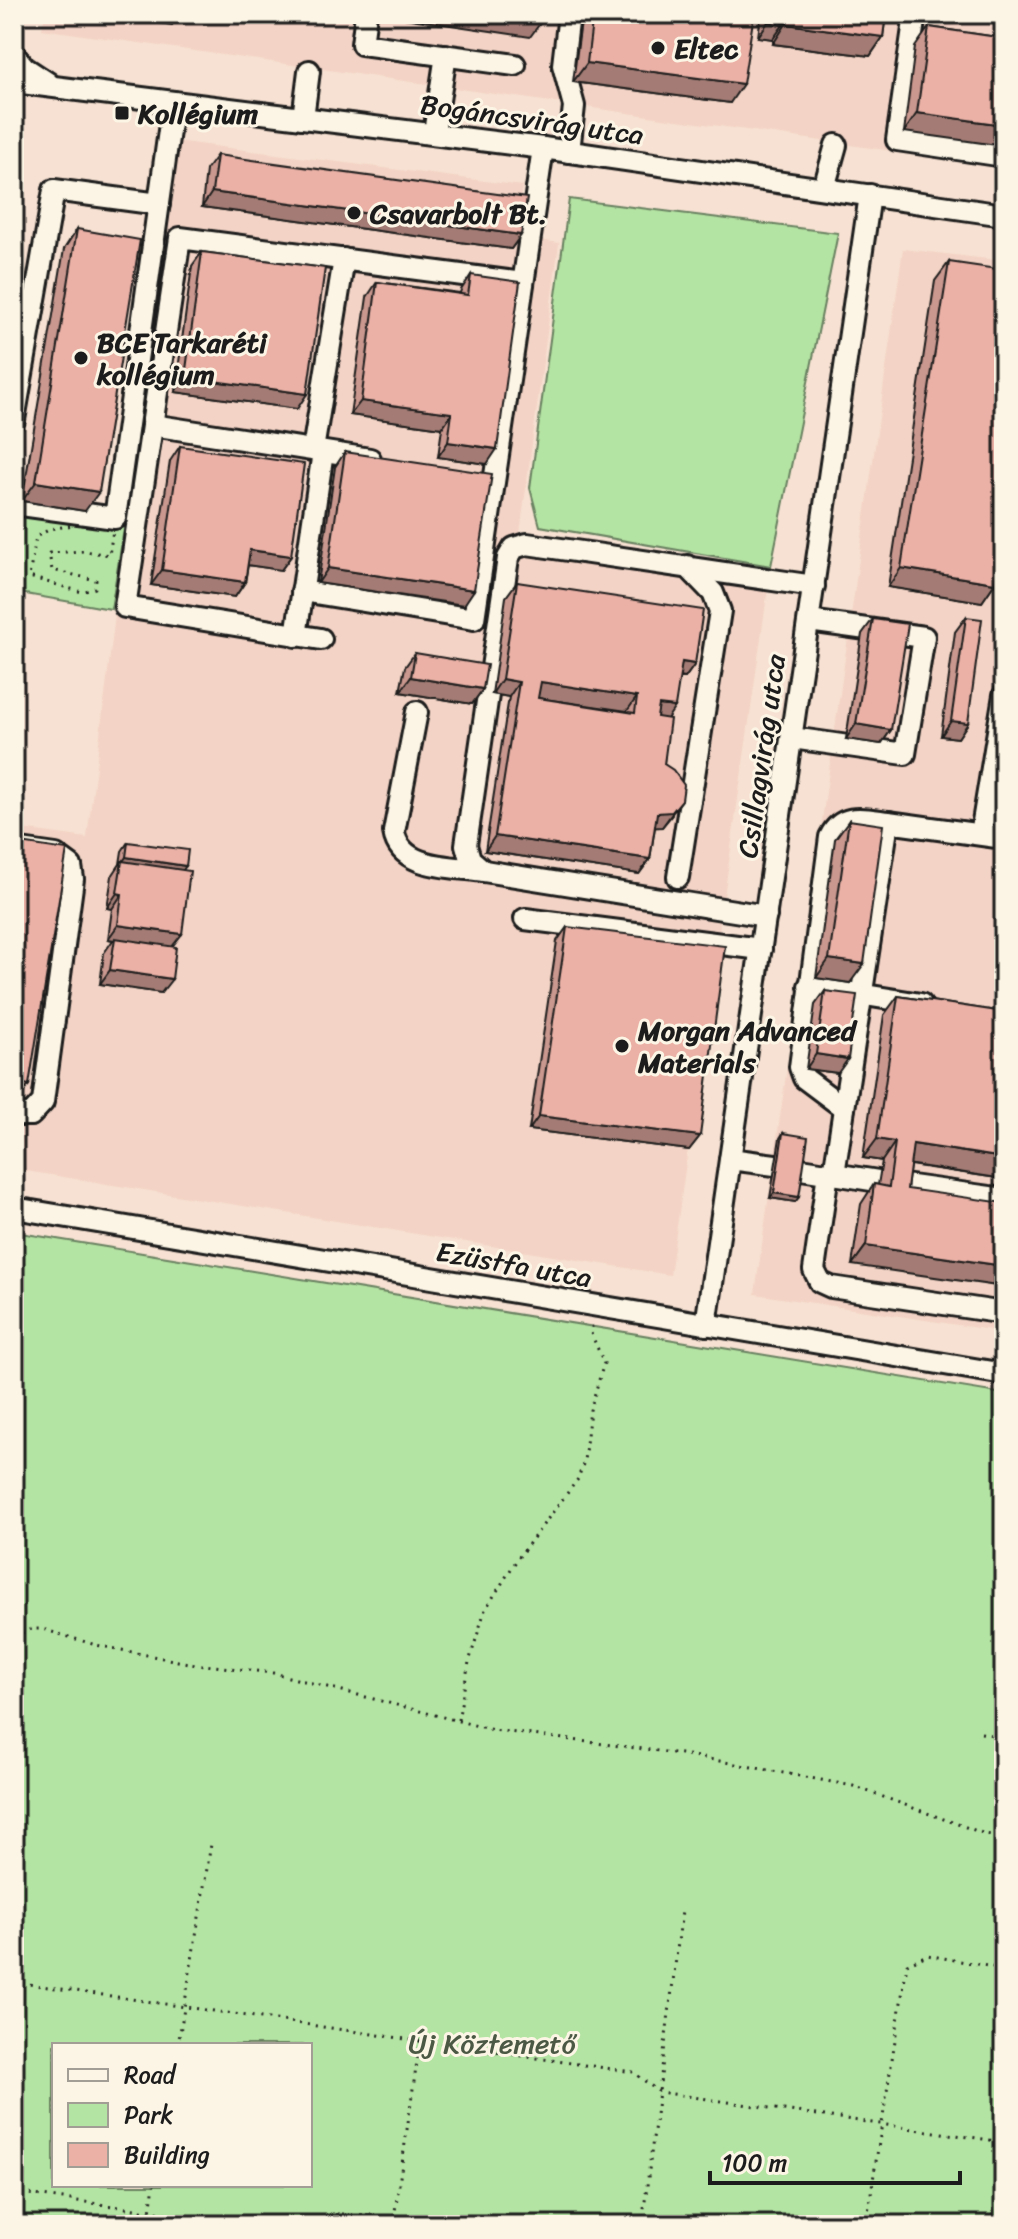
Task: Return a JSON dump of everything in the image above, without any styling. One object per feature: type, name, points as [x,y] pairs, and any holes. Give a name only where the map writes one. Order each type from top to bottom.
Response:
[{"type":"street","points":[[366,14],[362,44],[515,65]]},
{"type":"street","points":[[569,14],[563,65],[574,106],[569,152]]},
{"type":"street","points":[[919,23],[897,140],[1004,156]]},
{"type":"street","name":"Bogáncsvirág utca","points":[[14,55],[25,68],[51,85]]},
{"type":"street","points":[[434,133],[446,55]]},
{"type":"street","points":[[303,118],[309,71]]},
{"type":"street","name":"Bogáncsvirág utca","points":[[14,82],[434,133],[1004,215]]},
{"type":"street","points":[[14,504],[115,518],[173,102]]},
{"type":"street","points":[[824,188],[836,145]]},
{"type":"street","points":[[302,591],[474,619],[487,478],[523,283],[543,148]]},
{"type":"street","points":[[14,420],[54,190],[159,204]]},
{"type":"street","name":"Csillagvirág utca","points":[[706,1325],[870,195]]},
{"type":"street","points":[[321,639],[125,607],[180,238],[523,283]]},
{"type":"street","points":[[296,636],[344,259]]},
{"type":"street","points":[[152,425],[385,462]]},
{"type":"street","points":[[484,871],[470,859],[466,845],[510,552],[527,544],[814,586]]},
{"type":"street","points":[[678,877],[720,611],[713,593],[687,566]]},
{"type":"street","points":[[792,738],[905,754],[924,637],[809,621]]},
{"type":"street","points":[[981,834],[1002,725],[1004,695]]},
{"type":"street","points":[[417,712],[394,832],[396,847],[409,859],[766,916]]},
{"type":"street","points":[[844,1108],[804,1078],[801,1072],[809,986],[830,837],[836,825],[850,819],[1004,838]]},
{"type":"street","points":[[888,822],[844,1108],[814,1270],[820,1282],[831,1287],[1004,1313]]},
{"type":"street","points":[[14,849],[62,858],[71,866],[73,879],[43,1102],[31,1115],[14,1115]]},
{"type":"street","points":[[525,919],[761,949]]},
{"type":"street","points":[[809,986],[947,1008]]},
{"type":"street","points":[[730,1159],[775,1165]]},
{"type":"street","points":[[801,1169],[1004,1199]]},
{"type":"street","name":"Ezüstfa utca","points":[[14,1208],[1004,1374]]},
{"type":"path","points":[[115,518],[109,555],[85,551],[49,553],[52,570],[96,580],[95,588],[82,592],[29,577],[36,537],[50,529],[115,518]]},
{"type":"path","points":[[458,1720],[469,1662],[485,1610],[518,1558],[578,1479],[584,1461],[590,1410],[604,1363],[590,1328],[611,1308]]},
{"type":"path","points":[[14,1636],[31,1629],[42,1629],[96,1645],[188,1663],[273,1673],[493,1730],[682,1754],[853,1786],[985,1834],[1004,1837]]},
{"type":"path","points":[[981,1733],[1004,1737]]},
{"type":"path","points":[[178,2043],[211,1844]]},
{"type":"path","points":[[642,2225],[682,1911]]},
{"type":"path","points":[[866,2225],[907,1964],[927,1955],[1004,1969]]},
{"type":"path","points":[[14,1982],[633,2072],[659,2092],[1004,2142]]},
{"type":"path","points":[[393,2225],[420,2041]]},
{"type":"path","points":[[148,2225],[154,2187]]},
{"type":"path","points":[[14,2192],[247,2225]]},
{"type":"shaded area","points":[[45,14],[1004,14],[1004,167],[42,29]]},
{"type":"shaded area","points":[[175,141],[522,186],[515,236],[559,243],[520,533],[771,567],[670,1275],[14,1169],[14,828],[87,838]]},
{"type":"shaded area","points":[[903,249],[1004,261],[1004,1332],[755,1294]]},
{"type":"green space","points":[[569,199],[838,233],[771,566],[540,526],[530,488]]},
{"type":"green space","points":[[17,513],[125,523],[111,609],[14,592],[14,520]]},
{"type":"green space","name":"Új Köztemető","points":[[14,1232],[1004,1394],[1004,2225],[14,2225]]},
{"type":"building","points":[[516,14],[544,14],[544,18]]},
{"type":"building","name":"Eltec","points":[[593,14],[754,14],[743,84],[587,63]]},
{"type":"building","points":[[769,14],[785,14],[783,25],[768,22]]},
{"type":"building","points":[[788,14],[886,14],[883,37],[786,24]]},
{"type":"building","points":[[929,27],[1004,38],[1004,125],[917,113]]},
{"type":"building","points":[[217,155],[527,198],[521,235],[212,192]]},
{"type":"building","points":[[77,229],[140,240],[99,492],[36,482]]},
{"type":"building","points":[[202,252],[325,268],[307,394],[185,377]]},
{"type":"building","points":[[949,262],[1004,270],[1004,526],[995,583],[901,568]]},
{"type":"building","points":[[471,275],[520,282],[497,449],[448,442],[452,413],[361,401],[377,282],[468,295]]},
{"type":"building","points":[[180,446],[304,464],[291,556],[250,550],[245,582],[162,570]]},
{"type":"building","points":[[345,452],[492,474],[474,590],[328,568]]},
{"type":"building","points":[[517,582],[703,610],[695,664],[682,662],[675,707],[659,705],[657,717],[670,719],[664,764],[684,785],[682,800],[672,812],[657,813],[650,859],[495,836],[519,682],[502,679]],"holes":[[[541,682],[637,697],[635,713],[538,698]]]},
{"type":"building","points":[[966,617],[982,619],[968,723],[951,721]]},
{"type":"building","points":[[873,619],[908,624],[891,730],[856,724]]},
{"type":"building","points":[[415,653],[487,665],[483,689],[411,677]]},
{"type":"building","points":[[849,820],[883,825],[864,964],[829,959]]},
{"type":"building","points":[[14,842],[67,850],[29,1085],[14,1082]]},
{"type":"building","points":[[128,842],[188,850],[186,866],[126,857]]},
{"type":"building","points":[[122,861],[190,871],[182,934],[118,925],[122,894],[117,893]]},
{"type":"building","name":"Morgan Advanced Materials","points":[[567,927],[725,946],[700,1136],[539,1116]]},
{"type":"building","points":[[115,938],[176,947],[172,979],[110,970]]},
{"type":"building","points":[[825,991],[857,995],[848,1059],[816,1054]]},
{"type":"building","points":[[898,996],[1004,1012],[1004,1158],[913,1144],[907,1189],[1004,1203],[1004,1266],[866,1246],[874,1184],[889,1187],[895,1142],[877,1139]]},
{"type":"building","points":[[783,1133],[808,1137],[799,1197],[774,1193]]},
{"type":"place","name":"Eltec","points":[[658,48]]},
{"type":"place","name":"Kollégium","points":[[122,113]]},
{"type":"place","name":"Csavarbolt Bt.","points":[[354,213]]},
{"type":"place","name":"BCE Tarkaréti kollégium","points":[[81,358]]},
{"type":"place","name":"Morgan Advanced Materials","points":[[622,1046]]}]
